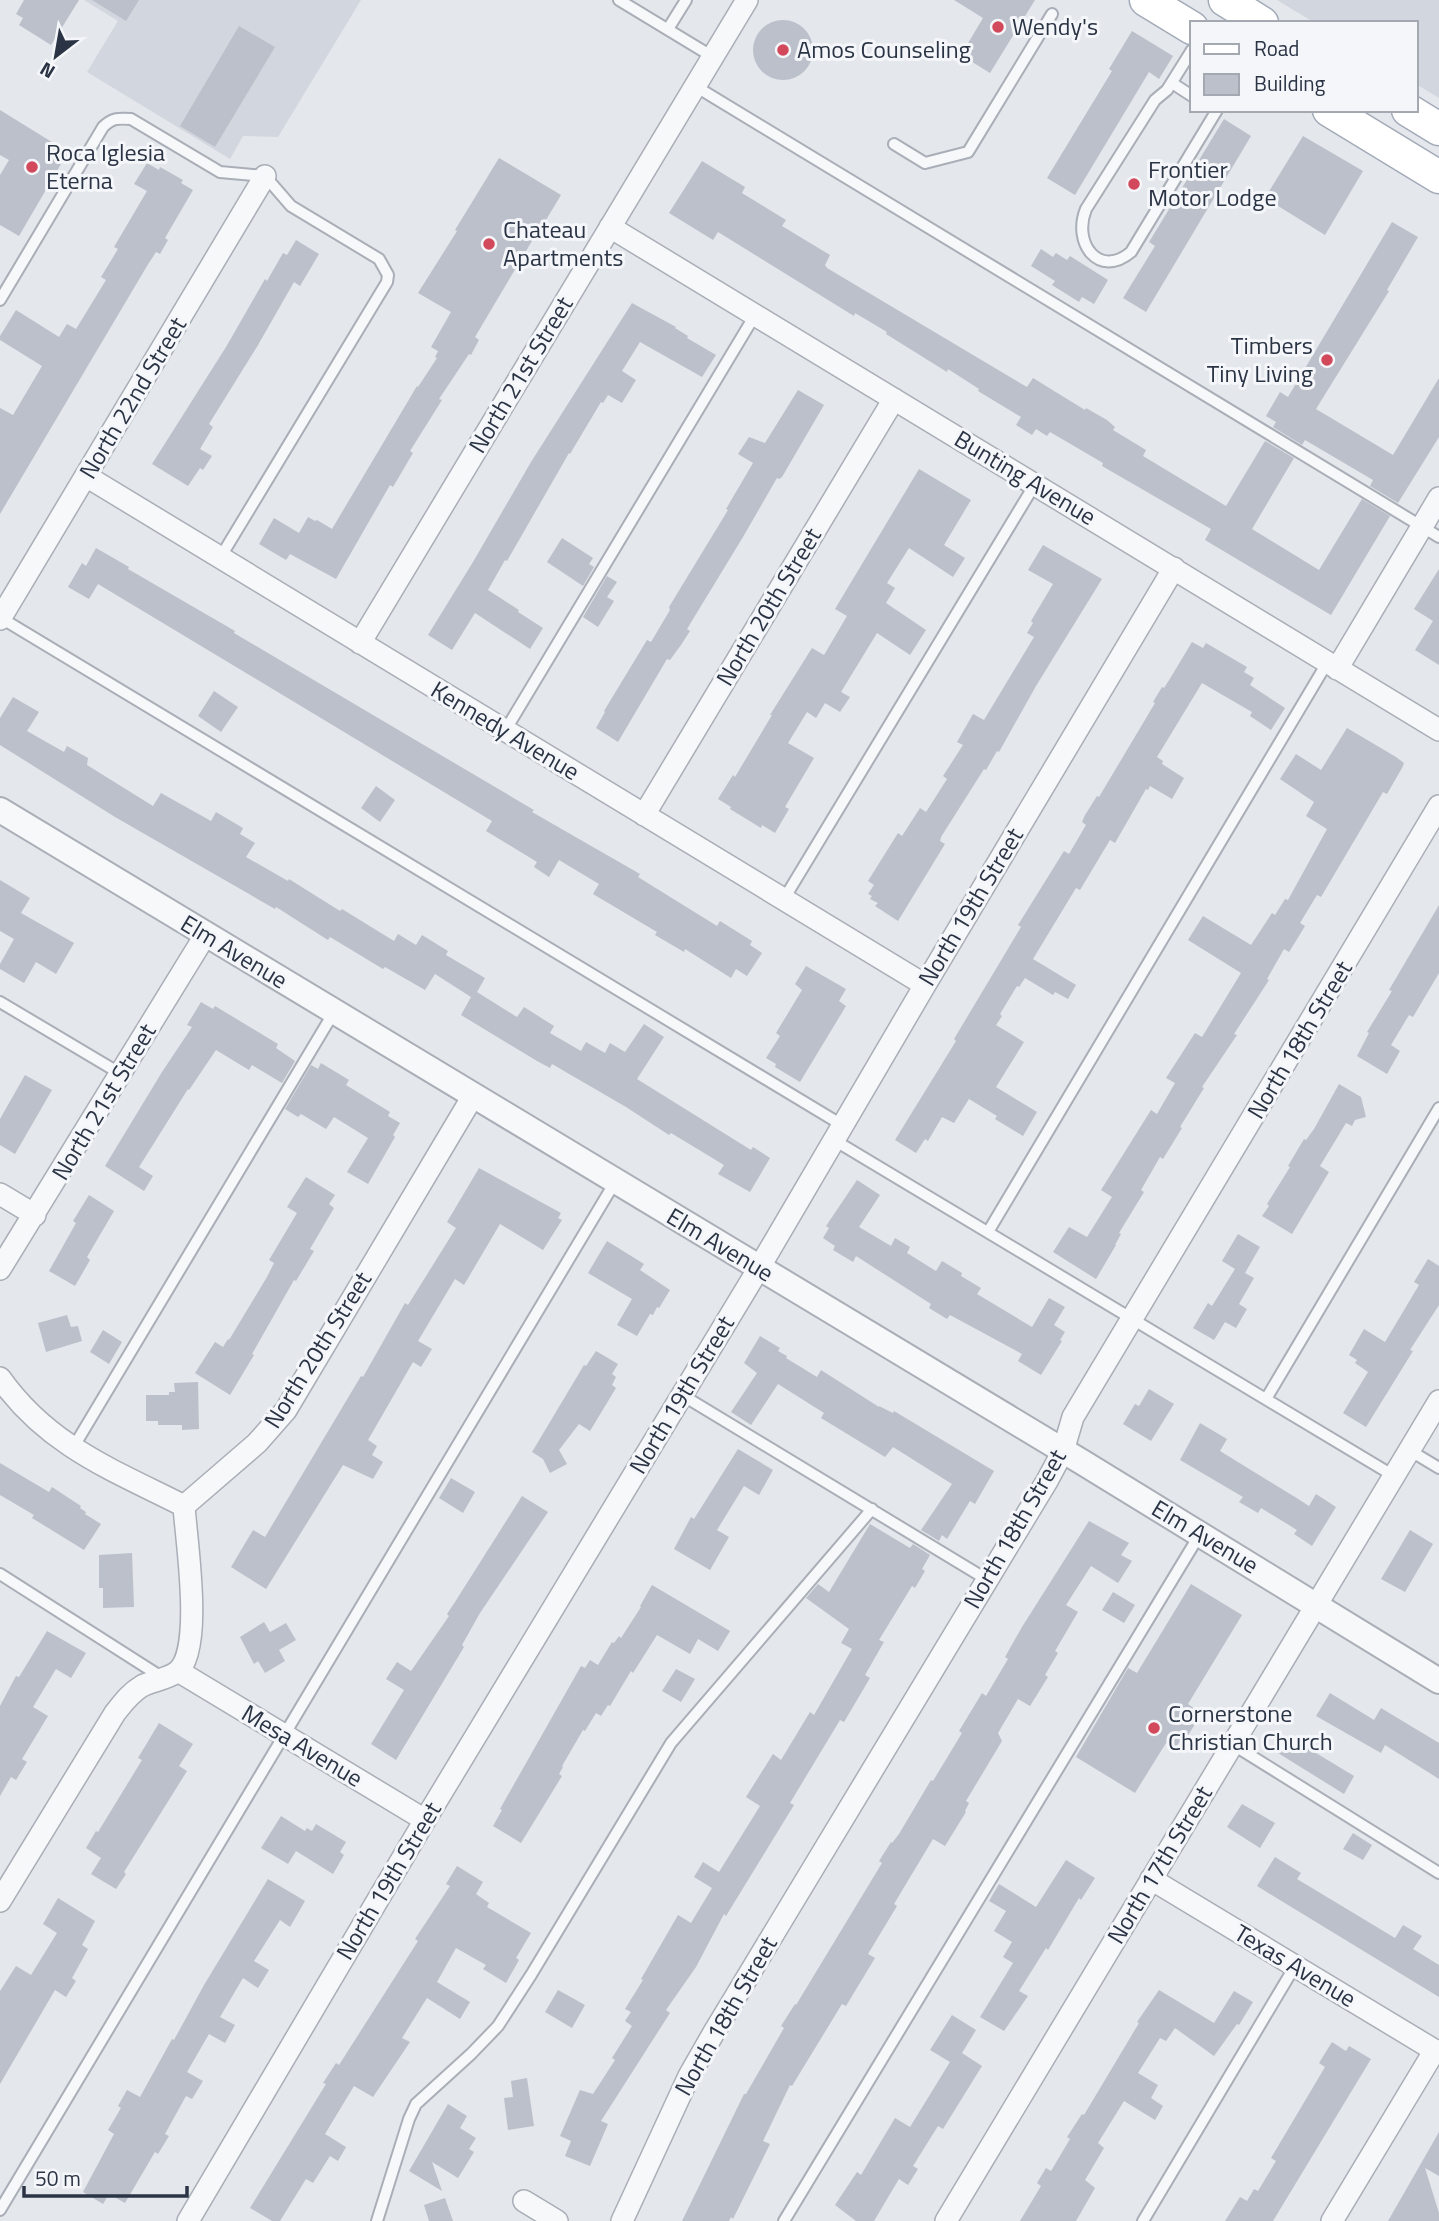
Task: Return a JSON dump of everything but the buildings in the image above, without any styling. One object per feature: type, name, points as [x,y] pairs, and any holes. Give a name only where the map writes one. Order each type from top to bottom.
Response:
[{"type":"main road","points":[[1146,0],[1190,27]]},
{"type":"main road","points":[[1225,0],[1259,21]]},
{"type":"main road","points":[[1332,112],[1439,177]]},
{"type":"main road","points":[[1411,112],[1439,129]]},
{"type":"main road","points":[[1395,150],[1423,142],[1439,151]]},
{"type":"street","name":"North 21st Street","points":[[360,643],[747,0]]},
{"type":"street","name":"North 22nd Street","points":[[0,619],[265,176]]},
{"type":"street","name":"Bunting Avenue","points":[[610,227],[1439,730]]},
{"type":"street","name":"North 20th Street","points":[[644,815],[894,400]]},
{"type":"street","name":"Kennedy Avenue","points":[[86,476],[925,985]]},
{"type":"street","points":[[1332,666],[1430,532],[1439,498]]},
{"type":"street","name":"North 19th Street","points":[[188,2221],[425,1819],[759,1268],[1174,568]]},
{"type":"street","name":"North 18th Street","points":[[622,2221],[689,2076],[713,2034],[1063,1451],[1073,1418],[1439,806]]},
{"type":"street","name":"Elm Avenue","points":[[0,810],[1439,1681]]},
{"type":"street","name":"North 21st Street","points":[[0,1269],[206,934]]},
{"type":"street","name":"North 20th Street","points":[[184,1506],[257,1443],[286,1410],[473,1096]]},
{"type":"street","points":[[0,1194],[35,1215]]},
{"type":"street","points":[[0,1378],[31,1417],[56,1437],[184,1506],[193,1598],[186,1658],[171,1674],[142,1686],[129,1695],[115,1713],[0,1901]]},
{"type":"street","name":"North 17th Street","points":[[946,2221],[1439,1401]]},
{"type":"street","name":"Mesa Avenue","points":[[171,1674],[284,1736],[425,1819]]},
{"type":"street","name":"Texas Avenue","points":[[1151,1879],[1437,2051]]},
{"type":"street","points":[[1332,2221],[1437,2051]]},
{"type":"street","points":[[524,2201],[557,2221]]},
{"type":"lane","points":[[619,0],[713,57]]},
{"type":"lane","points":[[668,29],[686,0]]},
{"type":"lane","points":[[894,144],[925,163],[968,152],[1052,14]]},
{"type":"lane","points":[[1190,53],[1167,90],[1155,100],[1082,219],[1080,231],[1089,252],[1103,260],[1114,262],[1131,252],[1215,112]]},
{"type":"lane","points":[[1172,83],[1190,95]]},
{"type":"lane","points":[[695,86],[1430,532]]},
{"type":"lane","points":[[0,300],[103,127],[118,118],[131,119],[220,172],[265,176],[291,206],[379,259],[388,275],[387,282],[220,558]]},
{"type":"lane","points":[[505,730],[755,315]]},
{"type":"lane","points":[[784,900],[1035,484]]},
{"type":"lane","points":[[0,619],[838,1133],[988,1232],[1394,1476]]},
{"type":"lane","points":[[988,1232],[1332,666]]},
{"type":"lane","points":[[0,1002],[121,1074]]},
{"type":"lane","points":[[73,1448],[334,1012]]},
{"type":"lane","points":[[1266,1399],[1439,1108]]},
{"type":"lane","points":[[0,2210],[615,1182]]},
{"type":"lane","points":[[682,1395],[986,1579]]},
{"type":"lane","points":[[1409,1450],[1439,1468]]},
{"type":"lane","points":[[377,2221],[416,2104],[498,2026],[671,1743],[872,1510]]},
{"type":"lane","points":[[783,2221],[1200,1534]]},
{"type":"lane","points":[[0,1588],[3,1576],[171,1674]]},
{"type":"lane","points":[[1232,1744],[1439,1872]]},
{"type":"lane","points":[[1143,2221],[1296,1966]]},
{"type":"shaded area","points":[[84,0],[361,0],[278,137],[243,136],[230,159],[87,72],[118,21]]},
{"type":"shaded area","points":[[1277,0],[1439,0],[1439,98],[1418,85],[1418,21],[1312,21]]},
{"type":"place","name":"Wendy's","points":[[998,27]]},
{"type":"place","name":"Amos Counseling","points":[[783,50]]},
{"type":"place","name":"Roca Iglesia Eterna","points":[[32,167]]},
{"type":"place","name":"Frontier Motor Lodge","points":[[1134,184]]},
{"type":"place","name":"Chateau Apartments","points":[[489,244]]},
{"type":"place","name":"Timbers Tiny Living","points":[[1327,360]]},
{"type":"place","name":"Cornerstone Christian Church","points":[[1154,1728]]}]
